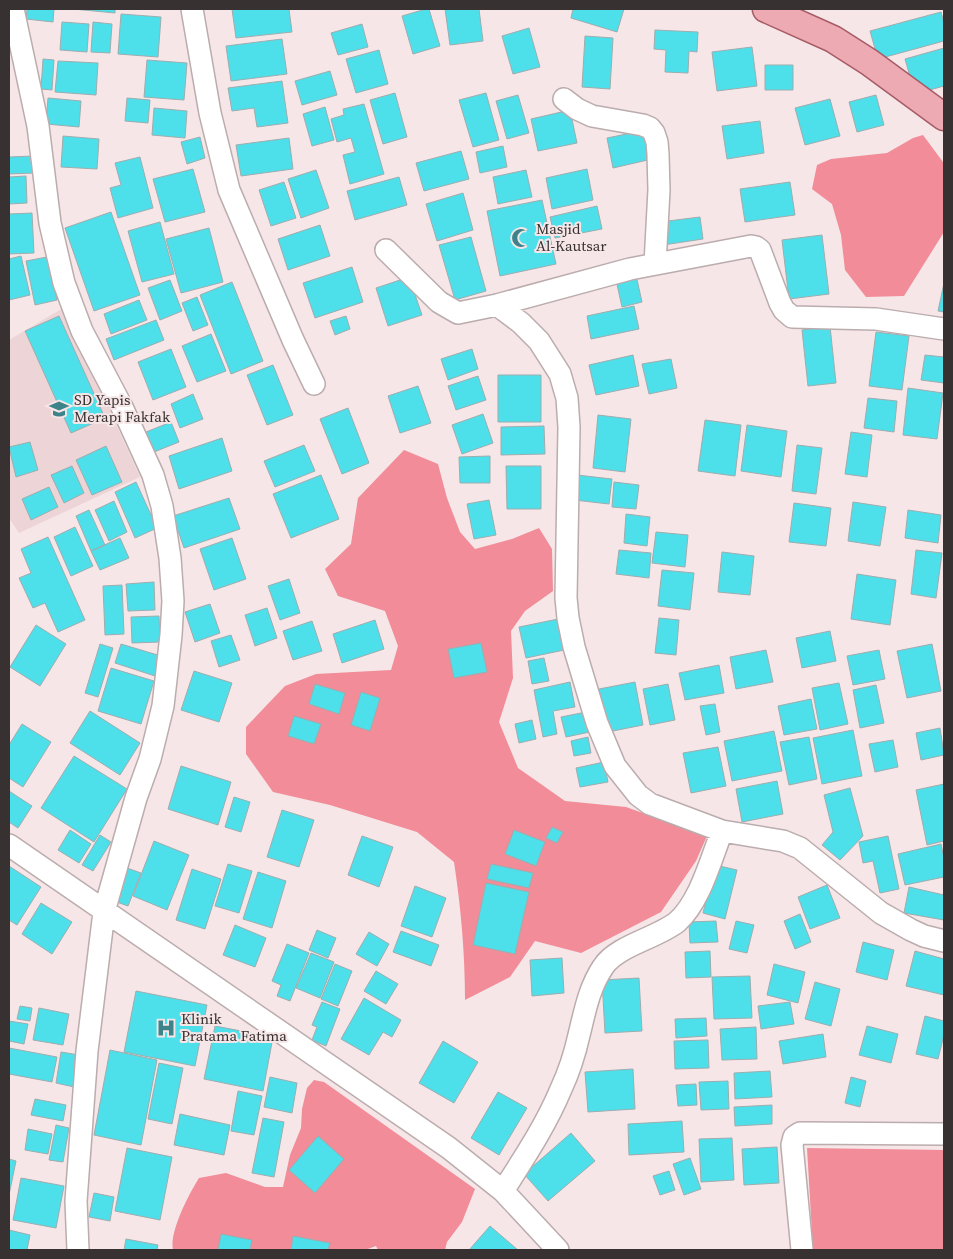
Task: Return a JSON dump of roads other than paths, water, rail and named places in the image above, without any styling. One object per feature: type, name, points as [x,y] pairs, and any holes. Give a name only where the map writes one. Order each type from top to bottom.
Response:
[{"type":"main road","points":[[766,9],[832,39],[870,62],[944,117]]},
{"type":"street","points":[[13,9],[38,126],[50,222],[64,283],[82,331],[122,407],[153,475],[162,506],[170,558],[173,601],[163,706],[150,758],[136,798],[104,912],[86,1051],[76,1202],[78,1250]]},
{"type":"street","points":[[192,9],[210,113],[229,190],[289,331],[314,384]]},
{"type":"street","points":[[564,99],[577,109],[592,116],[643,125],[650,128],[654,133],[657,142],[659,190],[655,264]]},
{"type":"street","points":[[386,250],[439,302],[458,313],[497,305],[655,264],[730,249],[756,247],[760,250],[765,260],[780,303],[784,310],[792,316],[876,319],[944,329]]},
{"type":"street","points":[[497,305],[522,323],[539,341],[560,374],[567,398],[569,427],[566,598],[568,618],[579,663],[608,752],[624,779],[638,795],[650,804],[722,831],[783,841],[800,848],[881,913],[911,930],[944,941]]},
{"type":"street","points":[[503,1191],[539,1133],[561,1089],[575,1052],[592,986],[604,965],[613,956],[677,922],[693,902],[722,831]]},
{"type":"street","points":[[9,845],[449,1148],[503,1191],[558,1250]]},
{"type":"street","points":[[802,1250],[792,1145],[796,1134],[944,1134]]},
{"type":"place","name":"Masjid Al-Kautsar","points":[[521,238]]},
{"type":"place","name":"SD Yapis Merapi Fakfak","points":[[59,409]]},
{"type":"place","name":"Klinik Pratama Fatima","points":[[166,1028]]}]
